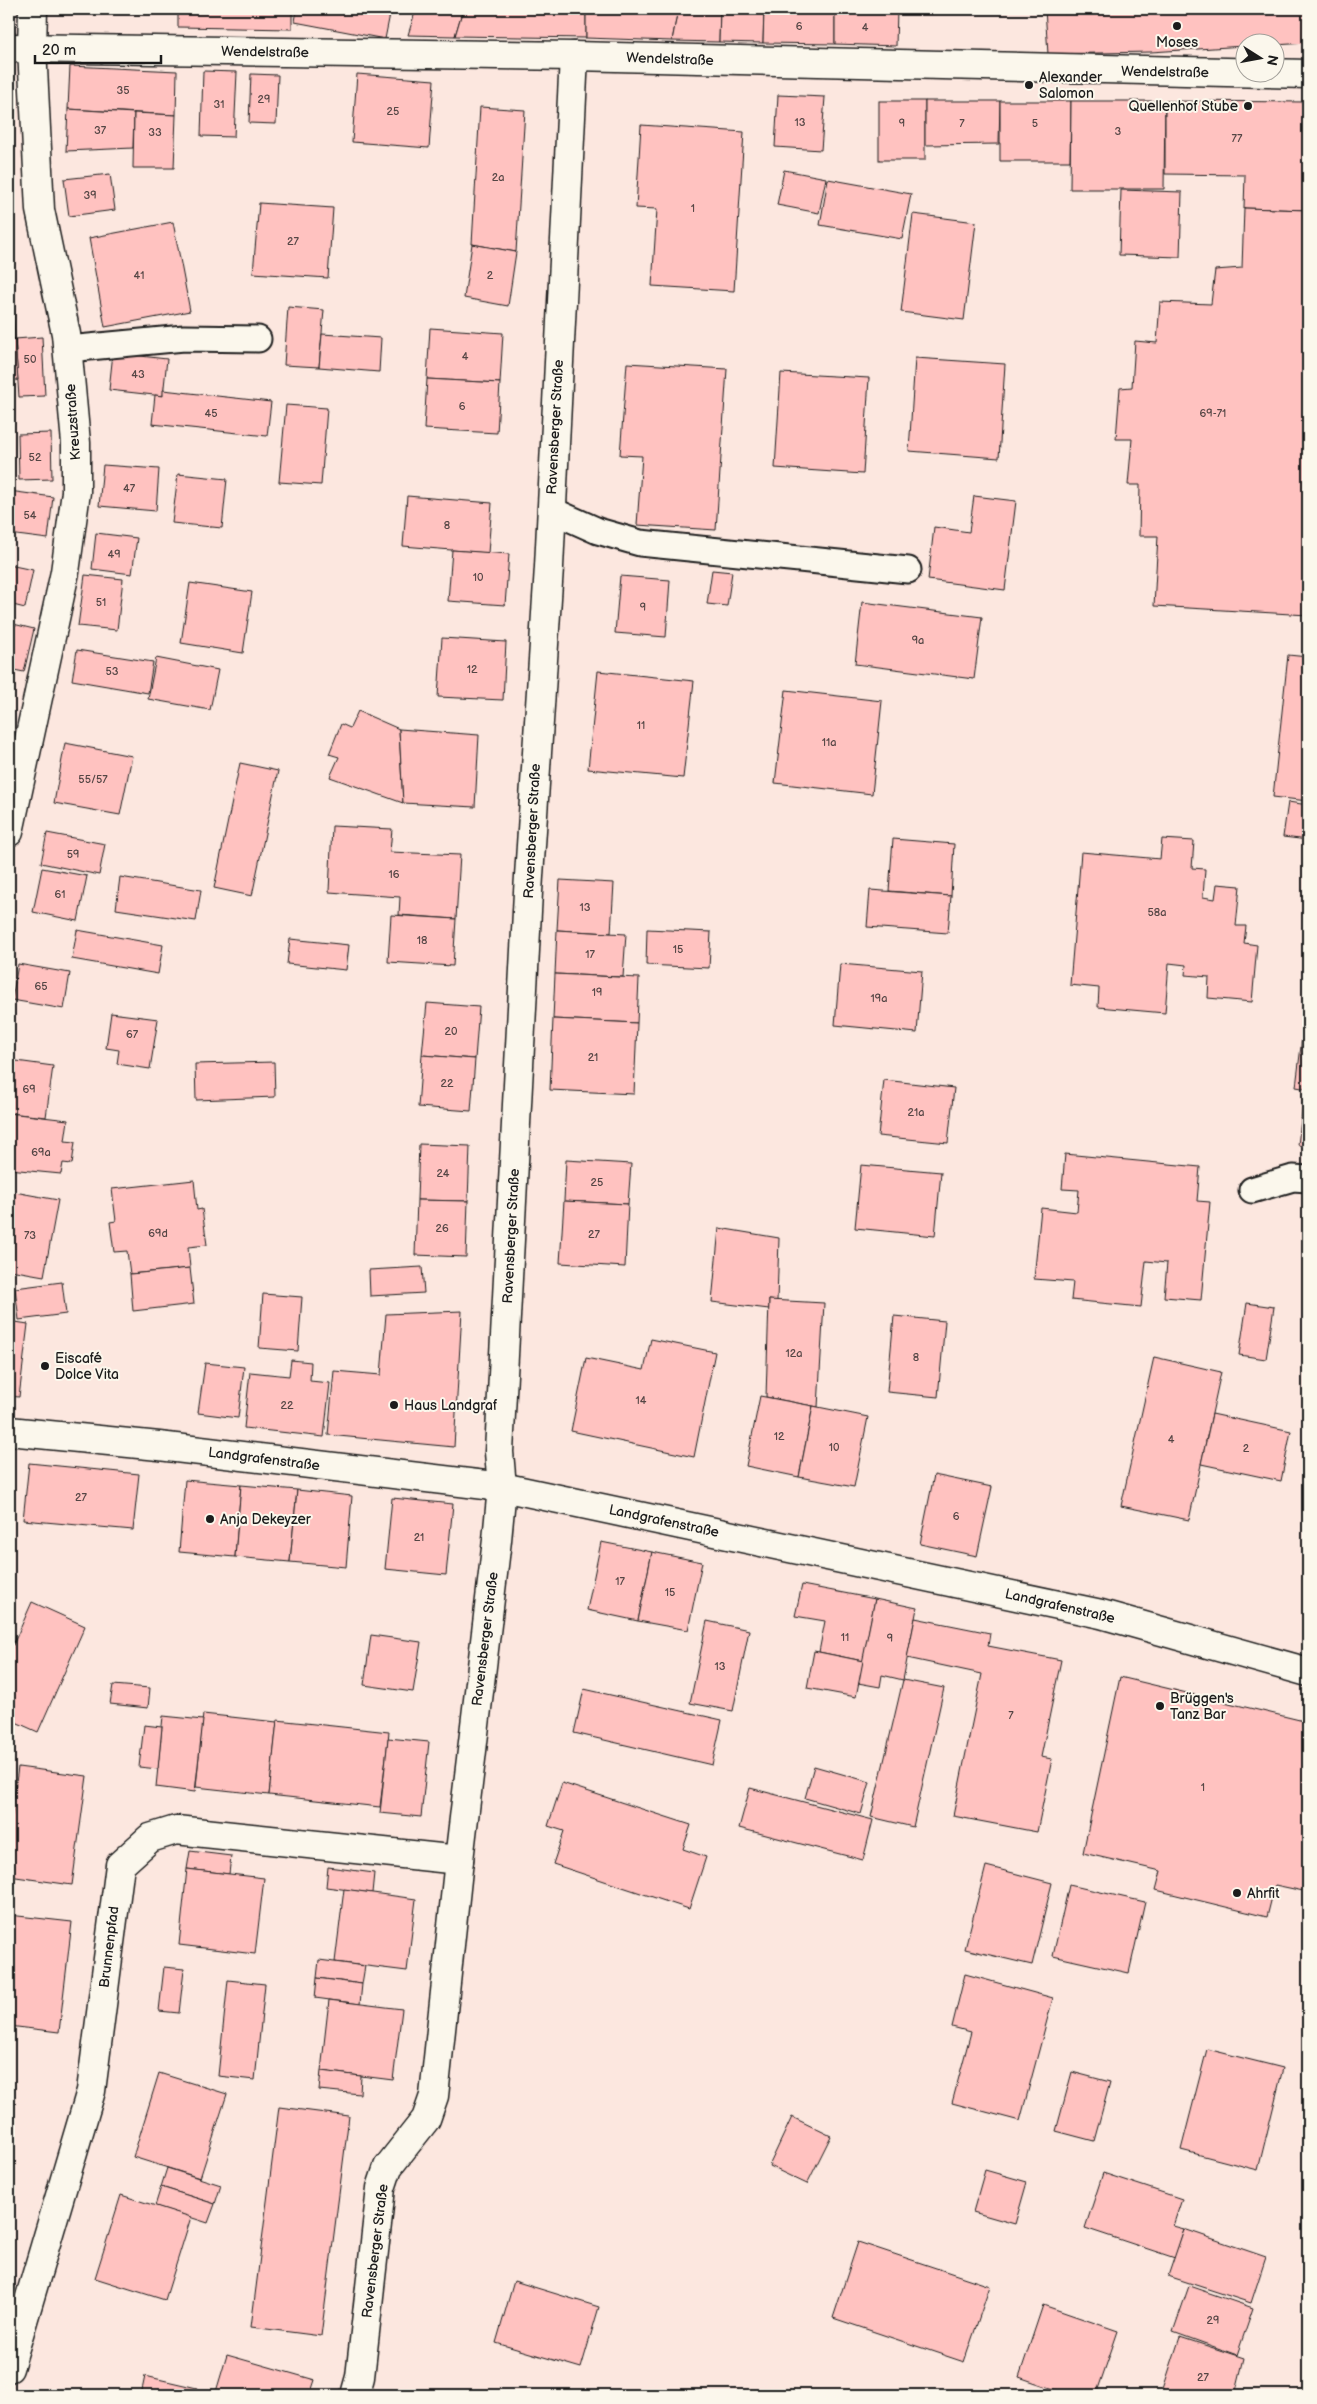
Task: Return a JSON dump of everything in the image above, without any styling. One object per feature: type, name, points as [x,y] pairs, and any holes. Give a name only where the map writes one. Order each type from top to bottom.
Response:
[{"type":"street","name":"Kreuzstraße","points":[[9,832],[65,572],[76,492],[76,443],[68,349],[40,210],[20,48],[33,9]]},
{"type":"street","name":"Wendelstraße","points":[[20,48],[574,56],[1308,74]]},
{"type":"street","name":"Ravensberger Straße","points":[[355,2395],[360,2377],[382,2188],[388,2167],[426,2119],[434,2096],[502,1487],[500,1432],[574,56]]},
{"type":"street","name":"Landgrafenstraße","points":[[9,1431],[159,1446],[502,1487],[1101,1614],[1308,1672]]},
{"type":"street","name":"Brunnenpfad","points":[[9,2368],[91,2091],[120,1865],[150,1838],[176,1830],[459,1860]]},
{"type":"lane","points":[[68,349],[184,338],[258,339]]},
{"type":"lane","points":[[551,510],[598,531],[640,544],[908,570]]},
{"type":"lane","points":[[1252,1190],[1293,1178],[1308,1179]]},
{"type":"building","points":[[79,9],[148,9],[148,13],[79,14]]},
{"type":"building","points":[[178,9],[292,9],[292,29],[178,27]]},
{"type":"building","points":[[297,9],[391,9],[385,39],[295,22]]},
{"type":"building","points":[[416,9],[463,9],[455,36],[408,35]]},
{"type":"building","points":[[463,9],[586,9],[586,38],[455,36]]},
{"type":"building","points":[[586,9],[678,9],[672,41],[586,38]]},
{"type":"building","points":[[678,9],[720,9],[719,42],[672,41]]},
{"type":"building","points":[[720,9],[764,9],[763,43],[719,42]]},
{"type":"building","points":[[764,9],[835,9],[835,44],[763,43]]},
{"type":"building","points":[[835,9],[897,9],[896,46],[835,44]]},
{"type":"building","name":"Moses","points":[[1045,9],[1308,9],[1308,43],[1284,44],[1284,32],[1234,32],[1234,47],[1151,52],[1048,54]]},
{"type":"building","points":[[70,66],[177,71],[176,115],[68,109]]},
{"type":"building","points":[[203,71],[237,72],[234,137],[201,136]]},
{"type":"building","points":[[251,74],[278,75],[276,124],[249,123]]},
{"type":"building","points":[[357,74],[434,80],[429,148],[352,142]]},
{"type":"building","points":[[778,95],[825,97],[821,150],[775,147]]},
{"type":"building","points":[[879,101],[925,101],[925,160],[879,160]]},
{"type":"building","points":[[925,101],[1000,101],[999,144],[925,145]]},
{"type":"building","points":[[1000,101],[1071,101],[1070,161],[1000,161]]},
{"type":"building","points":[[1071,101],[1165,101],[1164,189],[1070,189]]},
{"type":"building","points":[[1165,101],[1308,102],[1308,210],[1244,208],[1245,175],[1165,174]]},
{"type":"building","points":[[480,107],[525,110],[516,252],[472,244]]},
{"type":"building","points":[[68,109],[134,113],[133,148],[66,151]]},
{"type":"building","points":[[134,113],[176,115],[174,168],[133,168]]},
{"type":"building","points":[[641,125],[744,132],[734,291],[652,286],[657,209],[636,208]]},
{"type":"building","points":[[784,170],[826,178],[819,213],[777,205]]},
{"type":"building","points":[[110,174],[115,210],[69,216],[64,179]]},
{"type":"building","points":[[828,179],[911,194],[902,239],[820,225]]},
{"type":"building","points":[[1121,190],[1182,192],[1180,257],[1119,255]]},
{"type":"building","points":[[259,203],[333,208],[328,278],[253,273]]},
{"type":"building","points":[[1244,208],[1308,210],[1308,615],[1154,606],[1158,536],[1139,536],[1140,485],[1128,485],[1132,439],[1116,439],[1120,388],[1132,387],[1135,341],[1157,343],[1160,302],[1211,304],[1215,270],[1242,268]]},
{"type":"building","points":[[913,214],[976,222],[964,320],[901,312]]},
{"type":"building","points":[[173,222],[190,311],[105,327],[89,238]]},
{"type":"building","points":[[472,244],[516,252],[508,306],[464,298]]},
{"type":"building","points":[[11,256],[13,298],[9,298],[9,257]]},
{"type":"building","points":[[9,298],[13,298],[15,339],[9,339]]},
{"type":"building","points":[[288,307],[324,310],[319,367],[284,365]]},
{"type":"building","points":[[430,328],[503,333],[500,383],[427,379]]},
{"type":"building","points":[[322,334],[381,338],[379,372],[319,367]]},
{"type":"building","points":[[42,337],[45,396],[19,397],[15,339]]},
{"type":"building","points":[[9,339],[15,339],[18,380],[9,380]]},
{"type":"building","points":[[113,353],[167,359],[163,396],[109,390]]},
{"type":"building","points":[[915,358],[1005,364],[999,458],[909,451]]},
{"type":"building","points":[[627,363],[727,369],[716,530],[637,525],[642,456],[620,455]]},
{"type":"building","points":[[781,373],[869,378],[863,474],[775,468]]},
{"type":"building","points":[[427,379],[500,383],[497,433],[424,429]]},
{"type":"building","points":[[163,390],[271,402],[267,436],[152,424],[155,395],[163,396]]},
{"type":"building","points":[[286,405],[327,408],[321,485],[279,482]]},
{"type":"building","points":[[51,433],[52,479],[19,480],[18,434]]},
{"type":"building","points":[[103,465],[159,469],[156,511],[99,506]]},
{"type":"building","points":[[178,474],[227,479],[222,528],[172,523]]},
{"type":"building","points":[[9,491],[53,497],[48,539],[9,534]]},
{"type":"building","points":[[407,496],[492,503],[488,553],[403,546]]},
{"type":"building","points":[[974,496],[1016,501],[1005,590],[928,580],[934,527],[969,532]]},
{"type":"building","points":[[96,533],[137,538],[132,574],[92,569]]},
{"type":"building","points":[[452,550],[509,554],[505,605],[448,601]]},
{"type":"building","points":[[9,565],[33,570],[25,608],[9,604]]},
{"type":"building","points":[[712,570],[732,572],[727,606],[707,604]]},
{"type":"building","points":[[85,575],[123,579],[117,630],[78,626]]},
{"type":"building","points":[[620,576],[670,580],[666,637],[615,633]]},
{"type":"building","points":[[190,583],[252,592],[243,653],[181,643]]},
{"type":"building","points":[[862,602],[982,617],[974,679],[855,664]]},
{"type":"building","points":[[9,623],[34,629],[24,672],[9,669]]},
{"type":"building","points":[[442,638],[506,642],[503,700],[438,697]]},
{"type":"building","points":[[77,650],[153,662],[148,693],[72,680]]},
{"type":"building","points":[[1288,655],[1308,657],[1308,801],[1273,797]]},
{"type":"building","points":[[156,658],[218,670],[210,710],[148,699]]},
{"type":"building","points":[[598,671],[694,681],[683,778],[588,769]]},
{"type":"building","points":[[786,690],[882,701],[872,794],[775,783]]},
{"type":"building","points":[[358,711],[399,729],[403,803],[330,777],[339,757],[329,754],[341,724],[350,728]]},
{"type":"building","points":[[399,729],[479,735],[475,807],[403,803]]},
{"type":"building","points":[[65,743],[132,756],[120,815],[54,803]]},
{"type":"building","points":[[240,763],[278,771],[252,896],[214,888]]},
{"type":"building","points":[[1288,802],[1308,805],[1308,840],[1283,837]]},
{"type":"building","points":[[332,826],[392,829],[390,852],[460,855],[456,919],[399,915],[400,897],[329,892]]},
{"type":"building","points":[[47,833],[105,844],[99,875],[41,863]]},
{"type":"building","points":[[893,839],[954,844],[951,896],[889,891]]},
{"type":"building","points":[[1162,839],[1194,841],[1192,868],[1205,869],[1203,897],[1215,899],[1217,884],[1240,886],[1236,926],[1246,926],[1244,943],[1257,945],[1252,1002],[1208,998],[1209,977],[1185,975],[1186,965],[1169,963],[1165,1013],[1098,1007],[1099,988],[1070,985],[1081,852],[1160,859]]},
{"type":"building","points":[[42,868],[87,876],[78,921],[33,912]]},
{"type":"building","points":[[120,877],[201,890],[196,921],[116,909]]},
{"type":"building","points":[[560,880],[614,883],[611,933],[557,930]]},
{"type":"building","points":[[870,890],[951,896],[948,933],[867,927]]},
{"type":"building","points":[[391,915],[456,919],[453,966],[388,962]]},
{"type":"building","points":[[647,929],[711,932],[709,968],[646,965]]},
{"type":"building","points":[[77,930],[163,945],[158,974],[72,959]]},
{"type":"building","points":[[557,930],[626,934],[623,977],[555,974]]},
{"type":"building","points":[[290,939],[349,945],[346,970],[287,964]]},
{"type":"building","points":[[18,964],[70,973],[64,1009],[12,1000]]},
{"type":"building","points":[[840,964],[922,971],[917,1033],[835,1025]]},
{"type":"building","points":[[555,974],[639,978],[637,1023],[553,1019]]},
{"type":"building","points":[[427,1003],[479,1007],[475,1059],[422,1055]]},
{"type":"building","points":[[111,1013],[158,1019],[150,1069],[117,1064],[119,1050],[106,1048]]},
{"type":"building","points":[[553,1019],[637,1023],[634,1094],[550,1090]]},
{"type":"building","points":[[1302,1038],[1308,1039],[1308,1089],[1296,1087]]},
{"type":"building","points":[[422,1055],[475,1059],[471,1111],[418,1107]]},
{"type":"building","points":[[9,1060],[53,1066],[46,1117],[9,1113]]},
{"type":"building","points":[[274,1062],[275,1097],[196,1100],[195,1064]]},
{"type":"building","points":[[884,1080],[954,1088],[948,1143],[878,1136]]},
{"type":"building","points":[[1303,1103],[1308,1104],[1308,1147],[1298,1145]]},
{"type":"building","points":[[9,1113],[68,1120],[65,1141],[75,1142],[72,1164],[63,1163],[61,1174],[9,1169]]},
{"type":"building","points":[[419,1144],[470,1146],[468,1201],[417,1200]]},
{"type":"building","points":[[1065,1154],[1200,1167],[1197,1201],[1210,1202],[1201,1300],[1164,1297],[1167,1263],[1146,1261],[1141,1307],[1071,1300],[1073,1282],[1034,1279],[1041,1208],[1077,1212],[1079,1190],[1062,1189]]},
{"type":"building","points":[[566,1160],[631,1164],[628,1204],[564,1201]]},
{"type":"building","points":[[861,1165],[941,1172],[935,1236],[855,1228]]},
{"type":"building","points":[[194,1180],[197,1210],[202,1209],[207,1245],[188,1247],[190,1268],[130,1274],[127,1251],[114,1252],[110,1222],[116,1221],[112,1189]]},
{"type":"building","points":[[9,1191],[58,1200],[44,1276],[10,1270],[9,1278]]},
{"type":"building","points":[[417,1200],[468,1201],[466,1257],[415,1255]]},
{"type":"building","points":[[564,1201],[628,1204],[625,1267],[560,1263]]},
{"type":"building","points":[[719,1228],[779,1238],[777,1301],[769,1300],[769,1309],[712,1302]]},
{"type":"building","points":[[422,1267],[424,1293],[370,1296],[369,1270]]},
{"type":"building","points":[[190,1268],[194,1304],[133,1311],[130,1274]]},
{"type":"building","points":[[62,1282],[66,1314],[19,1320],[15,1288]]},
{"type":"building","points":[[263,1294],[302,1297],[298,1351],[259,1348]]},
{"type":"building","points":[[769,1300],[824,1303],[818,1407],[766,1397]]},
{"type":"building","points":[[1247,1303],[1274,1307],[1266,1359],[1239,1355]]},
{"type":"building","name":"Haus Landgraf","points":[[462,1311],[454,1447],[328,1435],[334,1371],[381,1375],[386,1314]]},
{"type":"building","points":[[894,1316],[945,1321],[938,1397],[887,1392]]},
{"type":"building","points":[[9,1321],[28,1324],[19,1397],[9,1396]]},
{"type":"building","points":[[651,1339],[715,1352],[694,1457],[571,1431],[586,1358],[644,1370]]},
{"type":"building","points":[[1154,1357],[1221,1372],[1189,1520],[1121,1506]]},
{"type":"building","points":[[291,1360],[311,1362],[310,1381],[330,1383],[324,1437],[244,1428],[250,1372],[289,1376]]},
{"type":"building","points":[[205,1363],[244,1367],[238,1418],[198,1413]]},
{"type":"building","points":[[760,1396],[813,1406],[799,1477],[746,1466]]},
{"type":"building","points":[[813,1406],[868,1417],[854,1487],[799,1477]]},
{"type":"building","points":[[1212,1414],[1291,1431],[1281,1481],[1201,1464]]},
{"type":"building","points":[[29,1463],[139,1474],[133,1530],[23,1520]]},
{"type":"building","points":[[934,1475],[992,1487],[977,1556],[920,1544]]},
{"type":"building","name":"Anja Dekeyzer","points":[[185,1480],[241,1485],[235,1557],[179,1552]]},
{"type":"building","points":[[241,1485],[297,1490],[290,1562],[235,1557]]},
{"type":"building","points":[[297,1490],[352,1496],[346,1567],[290,1562]]},
{"type":"building","points":[[392,1498],[453,1504],[446,1575],[385,1569]]},
{"type":"building","points":[[601,1542],[652,1552],[638,1621],[587,1610]]},
{"type":"building","points":[[652,1552],[702,1562],[688,1630],[638,1621]]},
{"type":"building","points":[[802,1585],[875,1599],[863,1661],[819,1652],[825,1621],[795,1616]]},
{"type":"building","points":[[875,1599],[917,1608],[903,1680],[882,1675],[880,1687],[858,1683]]},
{"type":"building","points":[[32,1602],[85,1626],[38,1732],[9,1719],[9,1654]]},
{"type":"building","points":[[915,1618],[990,1633],[988,1646],[1061,1660],[1041,1757],[1052,1759],[1037,1832],[953,1816],[982,1674],[907,1658]]},
{"type":"building","points":[[707,1621],[749,1630],[733,1711],[690,1703]]},
{"type":"building","points":[[371,1635],[421,1642],[413,1692],[364,1685]]},
{"type":"building","points":[[814,1651],[863,1661],[856,1697],[807,1688]]},
{"type":"building","points":[[1120,1677],[1308,1722],[1308,1892],[1275,1885],[1267,1917],[1156,1890],[1161,1871],[1083,1853]]},
{"type":"building","points":[[903,1680],[944,1688],[913,1827],[871,1817]]},
{"type":"building","points":[[113,1685],[150,1688],[148,1708],[110,1704]]},
{"type":"building","points":[[584,1689],[722,1720],[712,1765],[574,1733]]},
{"type":"building","points":[[203,1714],[277,1722],[269,1795],[196,1787]]},
{"type":"building","points":[[163,1716],[203,1720],[195,1792],[156,1787]]},
{"type":"building","points":[[277,1720],[389,1732],[380,1807],[269,1795]]},
{"type":"building","points":[[144,1725],[162,1727],[158,1769],[139,1767]]},
{"type":"building","points":[[388,1738],[429,1742],[421,1817],[380,1813]]},
{"type":"building","points":[[814,1766],[870,1782],[861,1814],[805,1798]]},
{"type":"building","points":[[18,1767],[87,1776],[72,1885],[9,1876],[9,1836]]},
{"type":"building","points":[[562,1783],[691,1825],[683,1849],[706,1857],[689,1909],[553,1864],[564,1831],[548,1826]]},
{"type":"building","points":[[750,1788],[873,1820],[863,1860],[739,1828]]},
{"type":"building","points":[[190,1851],[231,1856],[229,1874],[187,1869]]},
{"type":"building","points":[[986,1866],[1052,1883],[1032,1965],[965,1949]]},
{"type":"building","points":[[328,1867],[374,1873],[372,1893],[326,1887]]},
{"type":"building","points":[[187,1869],[264,1878],[255,1954],[179,1945]]},
{"type":"building","points":[[1069,1885],[1145,1902],[1129,1973],[1053,1956]]},
{"type":"building","points":[[344,1889],[416,1899],[407,1971],[335,1962]]},
{"type":"building","points":[[9,1915],[72,1922],[59,2032],[9,2026]]},
{"type":"building","points":[[319,1960],[365,1966],[362,1984],[317,1978]]},
{"type":"building","points":[[164,1967],[184,1969],[179,2013],[159,2011]]},
{"type":"building","points":[[965,1974],[1053,1998],[1020,2121],[952,2103],[971,2032],[952,2027]]},
{"type":"building","points":[[317,1978],[362,1984],[360,2004],[315,1998]]},
{"type":"building","points":[[228,1980],[265,1984],[255,2080],[218,2076]]},
{"type":"building","points":[[329,2000],[402,2009],[393,2080],[321,2071]]},
{"type":"building","points":[[1207,2049],[1283,2068],[1258,2170],[1181,2150]]},
{"type":"building","points":[[321,2071],[361,2076],[360,2094],[319,2090]]},
{"type":"building","points":[[1072,2072],[1110,2082],[1094,2141],[1056,2131]]},
{"type":"building","points":[[159,2073],[227,2094],[200,2178],[133,2157]]},
{"type":"building","points":[[279,2107],[349,2116],[321,2336],[251,2327]]},
{"type":"building","points":[[792,2117],[831,2136],[807,2184],[769,2166]]},
{"type":"building","points":[[167,2168],[221,2185],[215,2204],[161,2187]]},
{"type":"building","points":[[985,2170],[1027,2182],[1015,2224],[973,2212]]},
{"type":"building","points":[[1103,2173],[1182,2199],[1173,2226],[1184,2229],[1175,2258],[1085,2228]]},
{"type":"building","points":[[161,2187],[215,2204],[208,2223],[155,2206]]},
{"type":"building","points":[[121,2195],[191,2217],[165,2300],[95,2278]]},
{"type":"building","points":[[1184,2229],[1266,2257],[1251,2303],[1168,2276]]},
{"type":"building","points":[[858,2242],[990,2286],[964,2362],[833,2318]]},
{"type":"building","points":[[514,2281],[599,2307],[581,2368],[496,2343]]},
{"type":"building","points":[[1189,2286],[1253,2308],[1237,2355],[1173,2332]]},
{"type":"building","points":[[1043,2305],[1118,2331],[1096,2395],[1071,2395],[1019,2377]]},
{"type":"building","points":[[1180,2337],[1244,2358],[1235,2395],[1161,2395]]},
{"type":"building","points":[[227,2355],[315,2380],[310,2395],[215,2395]]},
{"type":"building","points":[[145,2376],[197,2388],[195,2395],[141,2395]]},
{"type":"place","name":"Moses","points":[[1177,26]]},
{"type":"place","name":"Alexander Salomon","points":[[1029,85]]},
{"type":"place","name":"Quellenhof Stube","points":[[1248,106]]},
{"type":"place","name":"Eiscafé Dolce Vita","points":[[45,1366]]},
{"type":"place","name":"Haus Landgraf","points":[[394,1405]]},
{"type":"place","name":"Anja Dekeyzer","points":[[210,1519]]},
{"type":"place","name":"Brüggen's Tanz Bar","points":[[1160,1706]]},
{"type":"place","name":"Ahrfit","points":[[1237,1893]]}]
